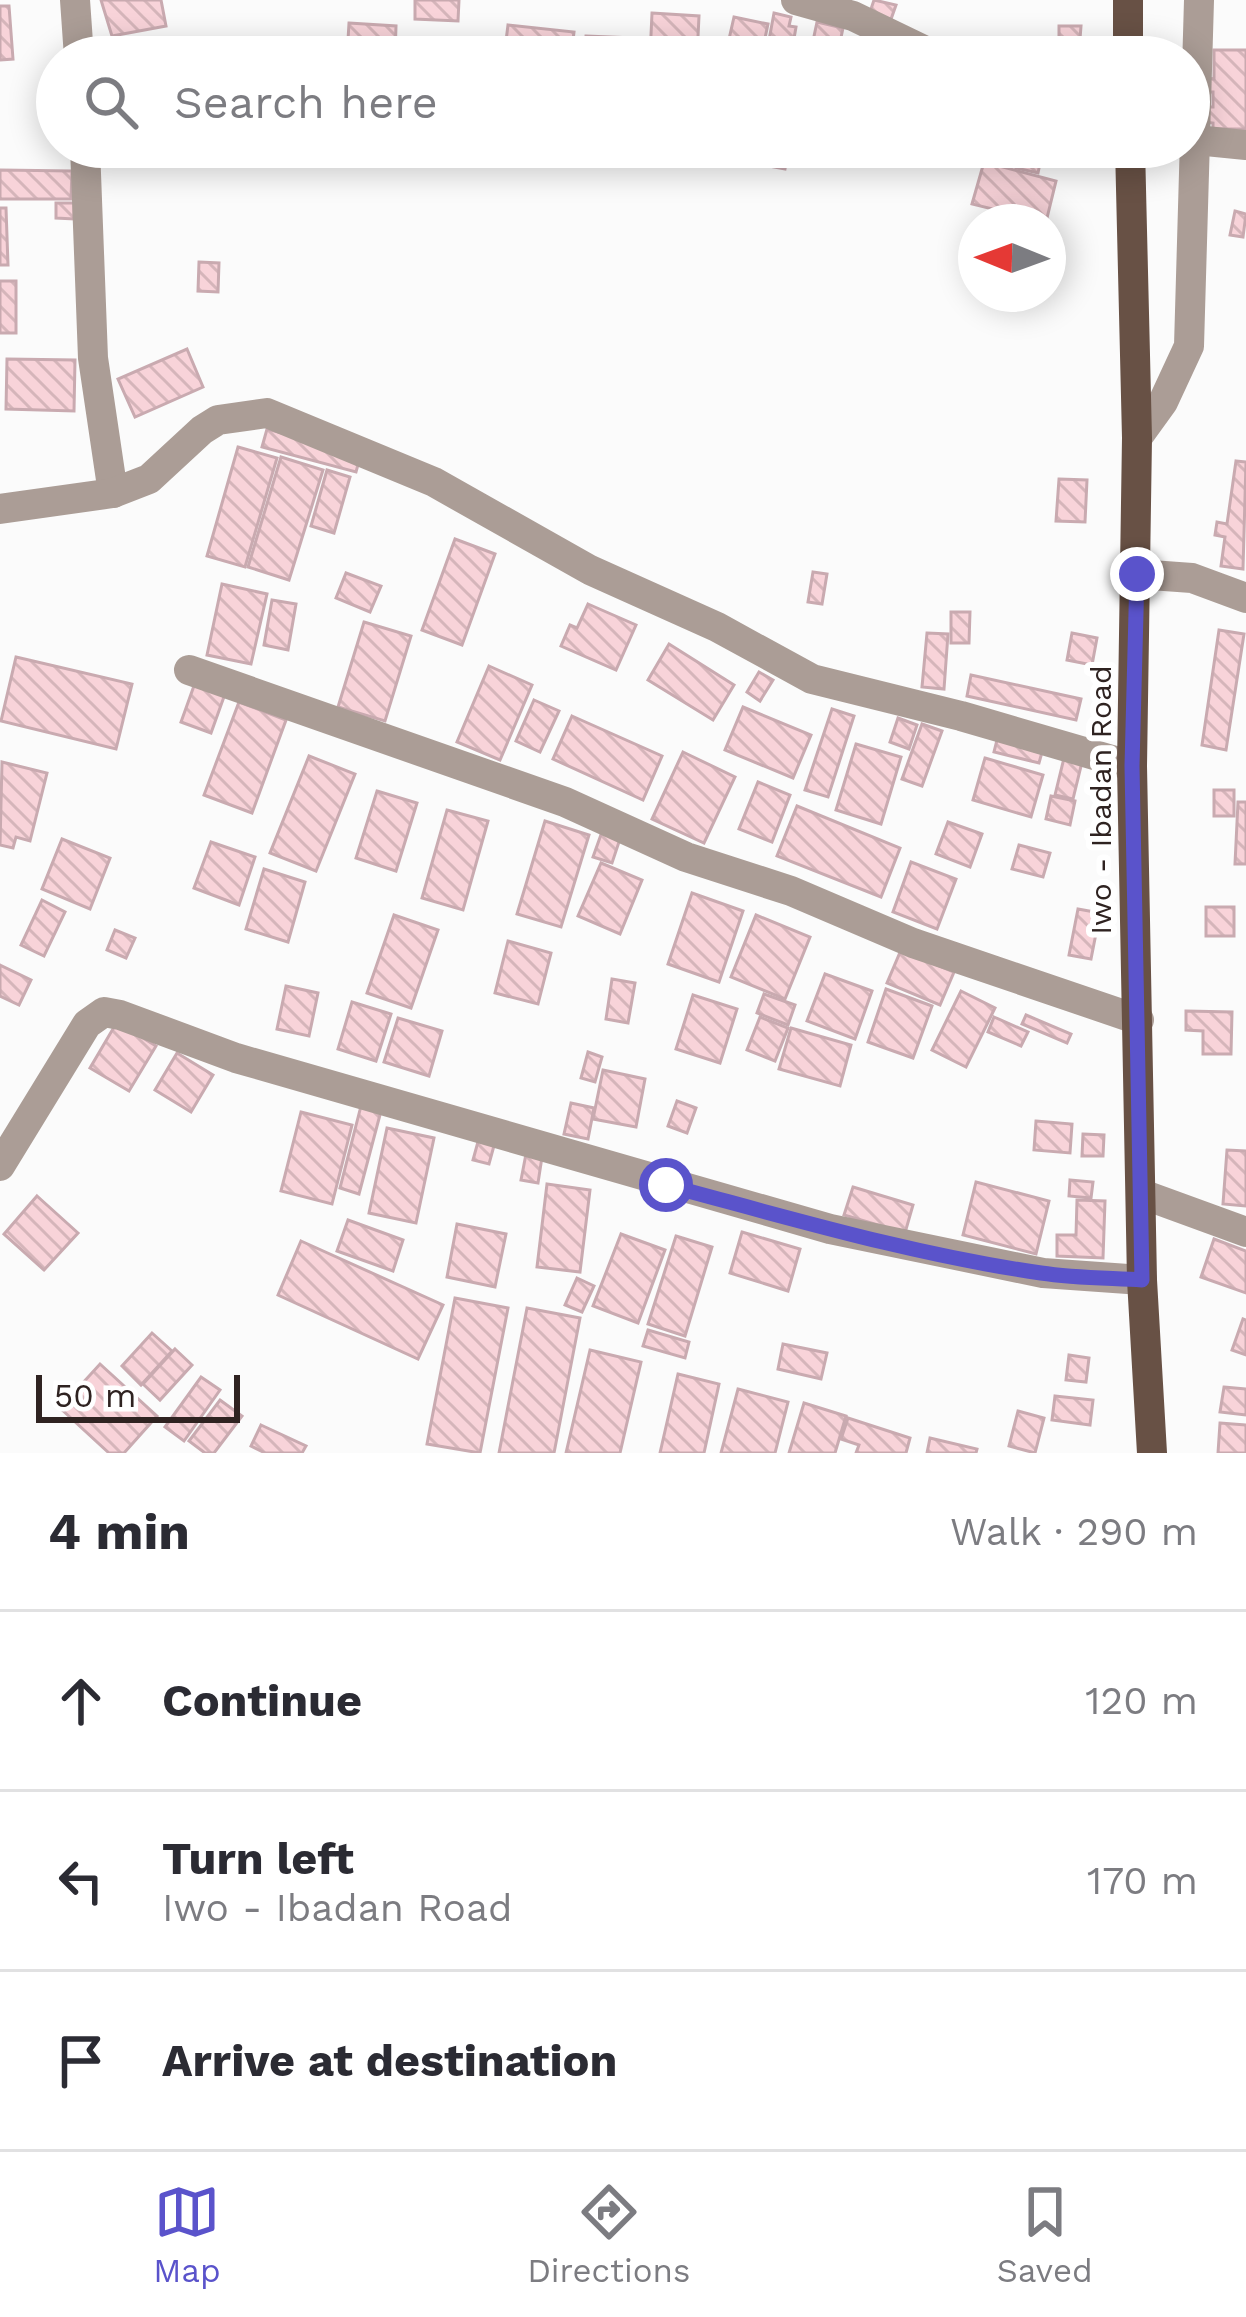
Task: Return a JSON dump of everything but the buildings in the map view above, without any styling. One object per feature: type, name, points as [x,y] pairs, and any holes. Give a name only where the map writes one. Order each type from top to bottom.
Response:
[{"type":"main road","points":[[1128,0],[1128,36]]},
{"type":"main road","name":"Iwo - Ibadan Road","points":[[1131,168],[1137,438],[1132,766],[1142,1280],[1152,1453]]},
{"type":"street","points":[[75,0],[78,36]]},
{"type":"street","points":[[796,0],[853,16],[894,36]]},
{"type":"street","points":[[1198,36],[1199,0]]},
{"type":"street","points":[[1210,141],[1246,145]]},
{"type":"street","points":[[86,168],[93,358],[113,493]]},
{"type":"street","points":[[1137,438],[1163,402],[1190,346],[1195,168]]},
{"type":"street","points":[[0,509],[113,493],[149,479],[218,420],[267,413],[434,482],[590,570],[716,627],[812,679],[1132,766]]},
{"type":"street","points":[[1137,574],[1192,578],[1246,598]]},
{"type":"street","points":[[189,670],[565,802],[686,857],[791,891],[913,943],[1138,1020]]},
{"type":"street","points":[[0,1166],[87,1024],[104,1012],[236,1058],[830,1229],[1043,1273],[1142,1280]]},
{"type":"street","points":[[1142,1194],[1246,1232]]},
{"type":"route","points":[[666,1185],[939,1253],[1043,1273],[1142,1280],[1132,766],[1137,574]]}]
